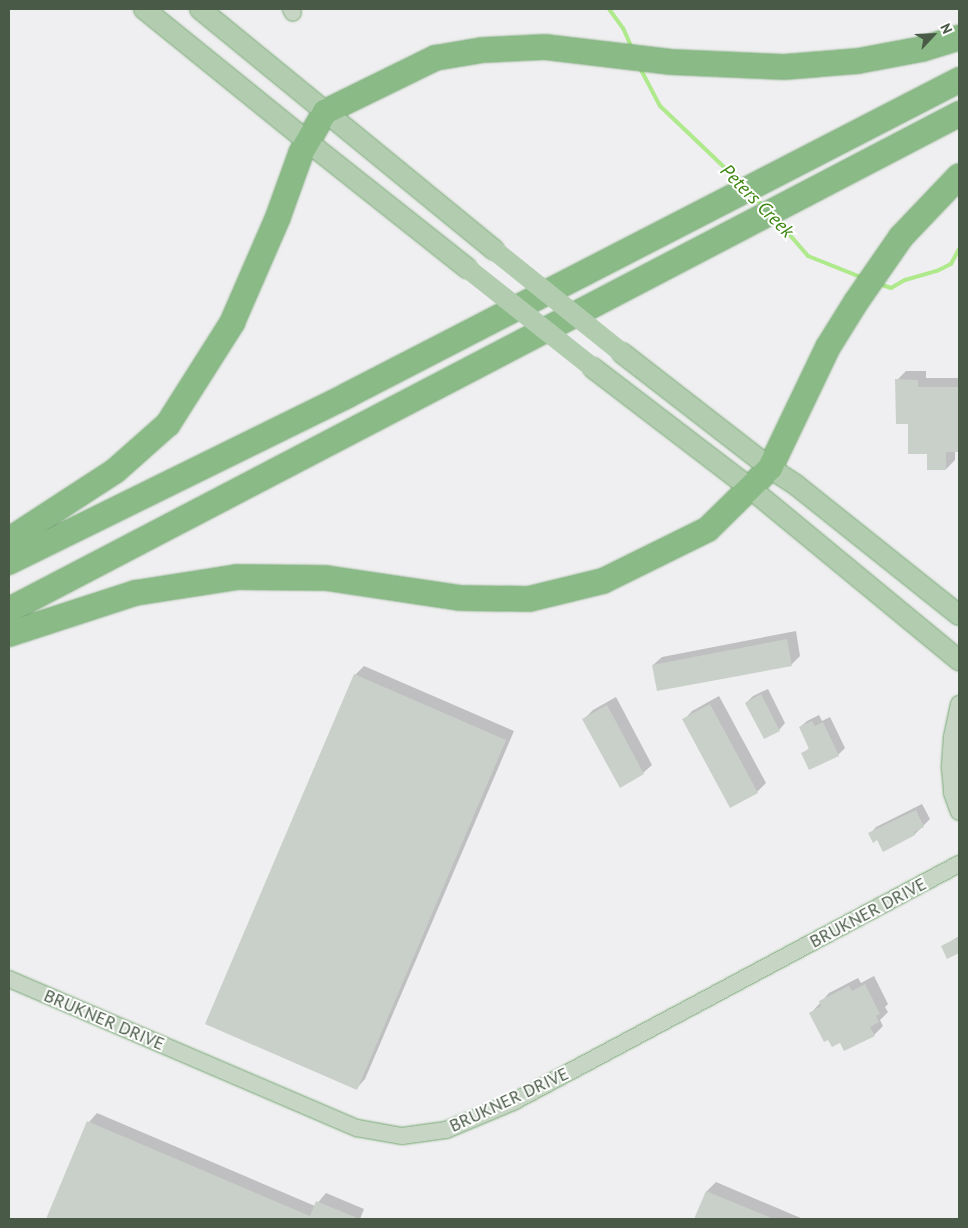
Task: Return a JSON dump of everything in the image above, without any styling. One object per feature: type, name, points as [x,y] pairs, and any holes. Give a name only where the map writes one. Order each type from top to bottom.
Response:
[{"type":"highway","points":[[9,540],[115,471],[168,424],[232,323],[308,142],[325,112],[435,58],[483,50],[545,47],[671,62],[784,67],[858,61],[922,49],[959,38]]},
{"type":"highway","points":[[9,562],[346,396],[959,80]]},
{"type":"highway","points":[[9,610],[959,114]]},
{"type":"highway","points":[[9,634],[135,593],[237,576],[326,578],[460,598],[529,599],[603,581],[708,529],[770,468],[828,347],[856,302],[901,237],[959,176]]},
{"type":"main road","points":[[144,9],[593,368],[750,488],[959,660]]},
{"type":"main road","points":[[200,9],[494,250],[770,468],[796,485],[959,615]]},
{"type":"street","points":[[959,704],[952,736],[950,768],[952,793],[959,812]]},
{"type":"street","name":"BRUKNER DRIVE","points":[[9,979],[357,1128],[402,1136],[446,1130],[513,1102],[959,864]]},
{"type":"building","points":[[895,379],[918,380],[918,387],[959,387],[959,452],[946,452],[946,470],[927,470],[927,454],[908,454],[908,424],[896,424]]},
{"type":"building","points":[[787,639],[792,666],[657,691],[652,665]]},
{"type":"building","points":[[354,674],[506,740],[357,1090],[205,1024]]},
{"type":"building","points":[[761,694],[780,731],[764,739],[745,703]]},
{"type":"building","points":[[710,704],[758,793],[730,808],[682,719]]},
{"type":"building","points":[[607,705],[644,774],[620,788],[582,719]]},
{"type":"building","points":[[812,721],[815,726],[823,722],[839,756],[809,770],[801,753],[809,749],[799,727]]},
{"type":"building","points":[[916,810],[924,827],[914,832],[915,835],[883,852],[877,840],[873,843],[868,833]]},
{"type":"building","points":[[959,937],[959,953],[947,959],[941,946]]},
{"type":"building","points":[[865,984],[880,1014],[876,1016],[879,1022],[870,1027],[875,1036],[844,1051],[840,1043],[832,1047],[828,1040],[824,1042],[809,1013],[821,1006],[819,1001],[849,986],[852,991]]},
{"type":"building","points":[[87,1121],[310,1216],[316,1201],[360,1219],[46,1219]]},
{"type":"building","points":[[706,1191],[774,1219],[694,1219]]},
{"type":"waterway","name":"Peters Creek","points":[[609,9],[623,28],[633,50]]},
{"type":"waterway","name":"Peters Creek","points":[[639,66],[660,106],[742,184]]},
{"type":"waterway","name":"Peters Creek","points":[[753,196],[764,207]]},
{"type":"waterway","name":"Peters Creek","points":[[776,219],[808,256],[863,278]]},
{"type":"waterway","name":"Peters Creek","points":[[879,284],[891,288],[905,280],[937,271],[951,264],[959,249]]}]
